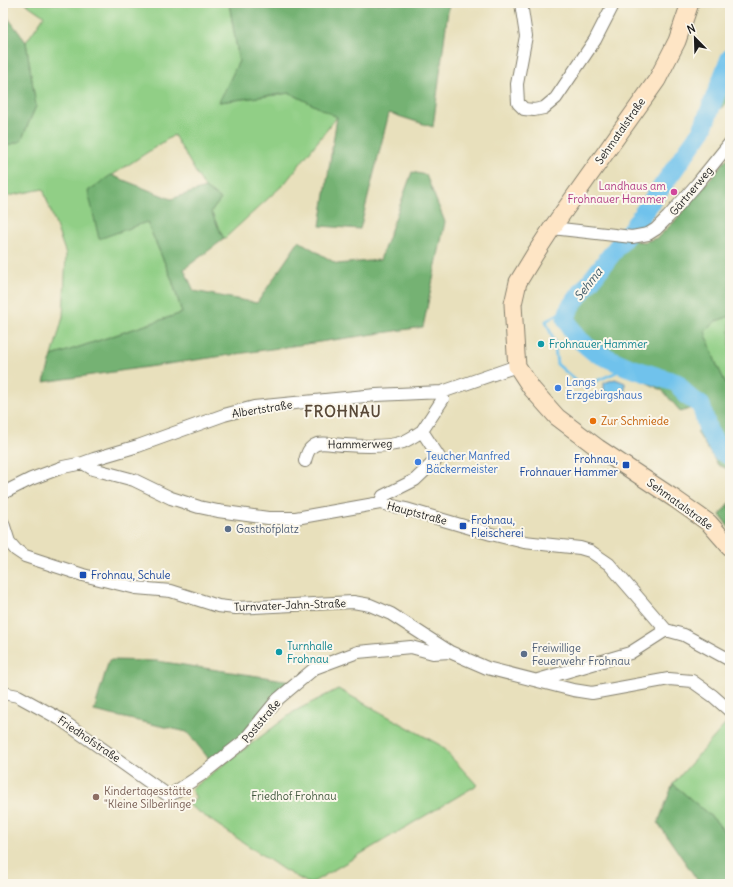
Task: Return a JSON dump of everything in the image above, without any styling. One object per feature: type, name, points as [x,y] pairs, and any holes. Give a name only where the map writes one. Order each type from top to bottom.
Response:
[{"type":"main road","name":"Sehmatalstraße","points":[[690,3],[677,41],[657,80],[552,228],[518,282],[514,304],[517,366],[532,389],[558,417],[598,448],[626,465],[709,523],[730,547]]},
{"type":"street","points":[[521,3],[526,36],[517,84],[518,103],[524,109],[534,110],[544,108],[556,98],[595,40],[614,3]]},
{"type":"street","name":"Gärtnerweg","points":[[552,228],[632,237],[648,234],[656,229],[668,217],[730,143]]},
{"type":"street","name":"Albertstraße","points":[[83,464],[224,415],[254,407],[376,395],[442,392],[517,366]]},
{"type":"street","name":"Hammerweg","points":[[305,461],[310,448],[318,444],[394,444],[402,442],[422,431],[443,399],[442,392]]},
{"type":"street","points":[[380,503],[383,496],[415,480],[439,458],[422,431]]},
{"type":"street","points":[[3,493],[31,479],[64,467],[83,464]]},
{"type":"street","name":"Hauptstraße","points":[[83,464],[93,469],[134,480],[171,498],[199,507],[230,513],[268,518],[296,518],[380,503],[524,542],[580,548],[590,551],[609,564],[666,630]]},
{"type":"street","name":"Turnvater-Jahn-Straße","points":[[3,523],[9,542],[16,550],[25,556],[83,575],[136,588],[171,591],[218,606],[235,608],[353,602],[370,605],[391,614],[450,652],[487,668],[573,690],[592,693],[669,679],[692,681],[713,696],[730,711]]},
{"type":"street","points":[[537,681],[630,653],[666,630],[684,635],[730,660]]},
{"type":"street","name":"Poststraße","points":[[170,796],[201,775],[243,742],[278,699],[315,668],[358,652],[411,647],[433,653],[450,652]]},
{"type":"street","name":"Friedhofstraße","points":[[3,693],[18,696],[60,719],[170,796]]},
{"type":"green space","points":[[25,3],[229,3],[239,61],[220,102],[290,93],[337,117],[285,183],[224,239],[211,212],[221,199],[205,188],[174,135],[88,191],[147,222],[172,280],[182,313],[52,356],[63,317],[66,254],[43,189],[3,197],[3,147],[21,141],[36,106],[26,42],[44,16]]},
{"type":"green space","points":[[229,3],[449,3],[433,127],[389,113],[360,229],[320,226],[337,117],[290,93],[219,102],[239,61]]},
{"type":"green space","points":[[3,11],[26,42],[36,106],[21,141],[3,147]]},
{"type":"green space","points":[[730,67],[730,101],[712,115],[698,122]]},
{"type":"green space","points":[[730,155],[730,316],[716,321],[705,331],[716,363],[730,392],[730,470],[718,465],[697,432],[711,418],[705,403],[681,412],[662,390],[589,355],[571,339],[578,331],[575,310],[627,239],[644,242],[657,238],[674,222]]},
{"type":"green space","points":[[412,172],[426,175],[445,222],[423,327],[44,382],[52,356],[182,313],[172,280],[147,222],[99,239],[88,191],[111,175],[171,199],[205,188],[221,199],[211,212],[224,239],[184,269],[194,291],[257,303],[299,241],[337,264],[380,260]]},
{"type":"green space","points":[[730,316],[730,392],[716,363],[704,331],[716,321]]},
{"type":"green space","points":[[730,502],[730,529],[720,515]]},
{"type":"green space","points":[[109,660],[157,661],[298,682],[214,765],[187,732],[94,711]]},
{"type":"green space","name":"Friedhof Frohnau","points":[[338,689],[440,745],[477,785],[310,884],[284,870],[187,804],[196,798],[191,789],[295,711]]},
{"type":"green space","points":[[730,719],[730,839],[715,820],[673,784]]},
{"type":"green space","points":[[673,784],[715,820],[730,839],[730,884],[700,884],[658,823]]},
{"type":"water","points":[[615,379],[625,383],[625,392],[615,398],[604,390],[604,383]]},
{"type":"waterway","name":"Sehma","points":[[730,58],[702,130],[636,223],[570,307],[566,319],[575,336],[594,352],[628,367],[677,383],[687,396],[701,405],[708,430],[720,451],[730,456]]},
{"type":"waterway","points":[[570,307],[546,321],[554,341],[557,364],[583,387],[628,367]]},
{"type":"place","name":"Landhaus am Frohnauer Hammer","points":[[674,192]]},
{"type":"place","name":"Frohnauer Hammer","points":[[541,344]]},
{"type":"place","name":"Langs Erzgebirgshaus","points":[[558,388]]},
{"type":"place","name":"Zur Schmiede","points":[[593,421]]},
{"type":"place","name":"Teucher Manfred Bäckermeister","points":[[418,462]]},
{"type":"place","name":"Frohnau, Frohnauer Hammer","points":[[626,465]]},
{"type":"place","name":"Frohnau, Fleischerei","points":[[463,526]]},
{"type":"place","name":"Gasthofplatz","points":[[228,529]]},
{"type":"place","name":"Frohnau, Schule","points":[[83,575]]},
{"type":"place","name":"Turnhalle Frohnau","points":[[279,652]]},
{"type":"place","name":"Freiwillige Feuerwehr Frohnau","points":[[524,654]]},
{"type":"place","name":"Kindertagesstätte \"Kleine Silberlinge\"","points":[[96,797]]},
{"type":"district","name":"FROHNAU","points":[[343,411]]}]
